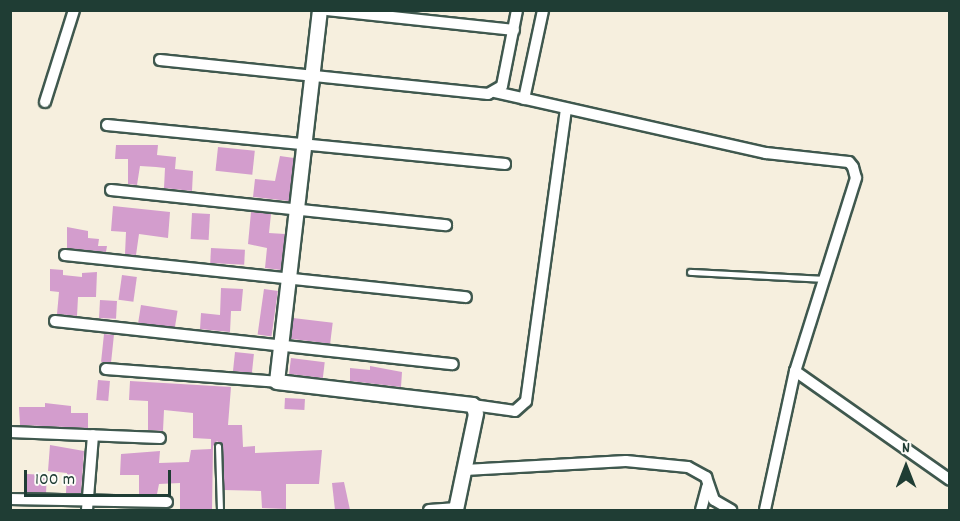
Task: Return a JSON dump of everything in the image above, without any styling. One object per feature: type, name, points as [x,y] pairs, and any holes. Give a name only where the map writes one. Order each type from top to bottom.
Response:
[{"type":"street","points":[[45,102],[74,10]]},
{"type":"street","points":[[277,382],[320,10]]},
{"type":"street","points":[[327,10],[514,30]]},
{"type":"street","points":[[495,92],[502,86],[517,10]]},
{"type":"street","points":[[524,99],[543,10]]},
{"type":"street","points":[[160,60],[312,77],[495,92],[566,110],[766,153],[849,162],[856,178],[795,371],[765,510]]},
{"type":"street","points":[[106,369],[277,382],[515,411],[526,401],[566,110]]},
{"type":"street","points":[[107,125],[505,164]]},
{"type":"street","points":[[111,190],[446,225]]},
{"type":"street","points":[[65,255],[466,297]]},
{"type":"street","points":[[55,321],[281,343],[453,364]]},
{"type":"street","points":[[795,371],[950,480]]},
{"type":"street","points":[[429,510],[457,509],[476,414],[474,405]]},
{"type":"street","points":[[10,432],[160,438]]},
{"type":"street","points":[[87,510],[93,435]]},
{"type":"street","points":[[465,470],[626,462],[668,464],[698,470],[706,477],[707,487],[701,510]]},
{"type":"street","points":[[707,487],[714,500],[731,510]]},
{"type":"street","points":[[10,499],[87,498],[167,502]]},
{"type":"lane","points":[[690,272],[825,279]]},
{"type":"lane","points":[[218,446],[220,510]]},
{"type":"building","points":[[116,145],[158,145],[157,155],[176,157],[175,169],[193,171],[192,191],[164,188],[165,168],[156,167],[140,166],[137,185],[128,184],[128,159],[115,159]]},
{"type":"building","points":[[218,147],[255,151],[252,175],[215,171]]},
{"type":"building","points":[[280,156],[294,158],[289,201],[253,197],[255,179],[275,181]]},
{"type":"building","points":[[113,206],[170,212],[168,238],[139,234],[136,255],[125,254],[126,232],[111,231]]},
{"type":"building","points":[[251,212],[271,214],[269,233],[285,234],[281,270],[265,268],[267,248],[248,244]]},
{"type":"building","points":[[192,213],[210,214],[209,240],[191,239]]},
{"type":"building","points":[[67,227],[88,231],[88,238],[99,239],[98,246],[107,246],[106,252],[67,248]]},
{"type":"building","points":[[211,248],[245,250],[244,265],[210,263]]},
{"type":"building","points":[[50,269],[63,270],[63,275],[82,277],[82,273],[97,272],[96,297],[78,297],[77,316],[57,314],[59,292],[50,291]]},
{"type":"building","points":[[122,275],[137,277],[133,302],[119,300]]},
{"type":"building","points":[[221,288],[243,289],[241,311],[231,311],[230,332],[200,329],[201,313],[220,315]]},
{"type":"building","points":[[264,289],[278,291],[271,337],[258,335]]},
{"type":"building","points":[[100,300],[117,301],[116,319],[99,318]]},
{"type":"building","points":[[141,305],[178,311],[175,329],[138,323]]},
{"type":"building","points":[[293,318],[333,323],[330,344],[290,339]]},
{"type":"building","points":[[104,334],[114,335],[111,363],[101,362]]},
{"type":"building","points":[[235,352],[254,354],[252,373],[233,371]]},
{"type":"building","points":[[291,358],[325,362],[323,378],[289,374]]},
{"type":"building","points":[[370,366],[402,372],[401,387],[350,381],[350,368],[370,370]]},
{"type":"building","points":[[98,380],[110,381],[108,401],[96,400]]},
{"type":"building","points":[[130,381],[231,387],[228,425],[242,425],[243,447],[255,446],[255,453],[322,450],[319,484],[286,484],[286,509],[262,508],[261,491],[224,490],[223,446],[217,441],[213,446],[212,510],[180,510],[180,483],[159,484],[157,494],[139,494],[139,475],[120,475],[121,454],[160,451],[159,463],[189,462],[191,450],[211,449],[211,439],[193,438],[193,413],[164,410],[163,431],[148,430],[148,401],[129,400]]},
{"type":"building","points":[[285,398],[305,399],[304,410],[284,409]]},
{"type":"building","points":[[45,403],[71,406],[71,413],[88,413],[88,428],[20,425],[19,407],[45,407]]},
{"type":"building","points":[[50,445],[84,451],[81,493],[66,493],[67,473],[48,471]]},
{"type":"building","points":[[27,474],[47,475],[46,493],[26,492]]},
{"type":"building","points":[[344,482],[350,510],[335,510],[332,483]]}]
